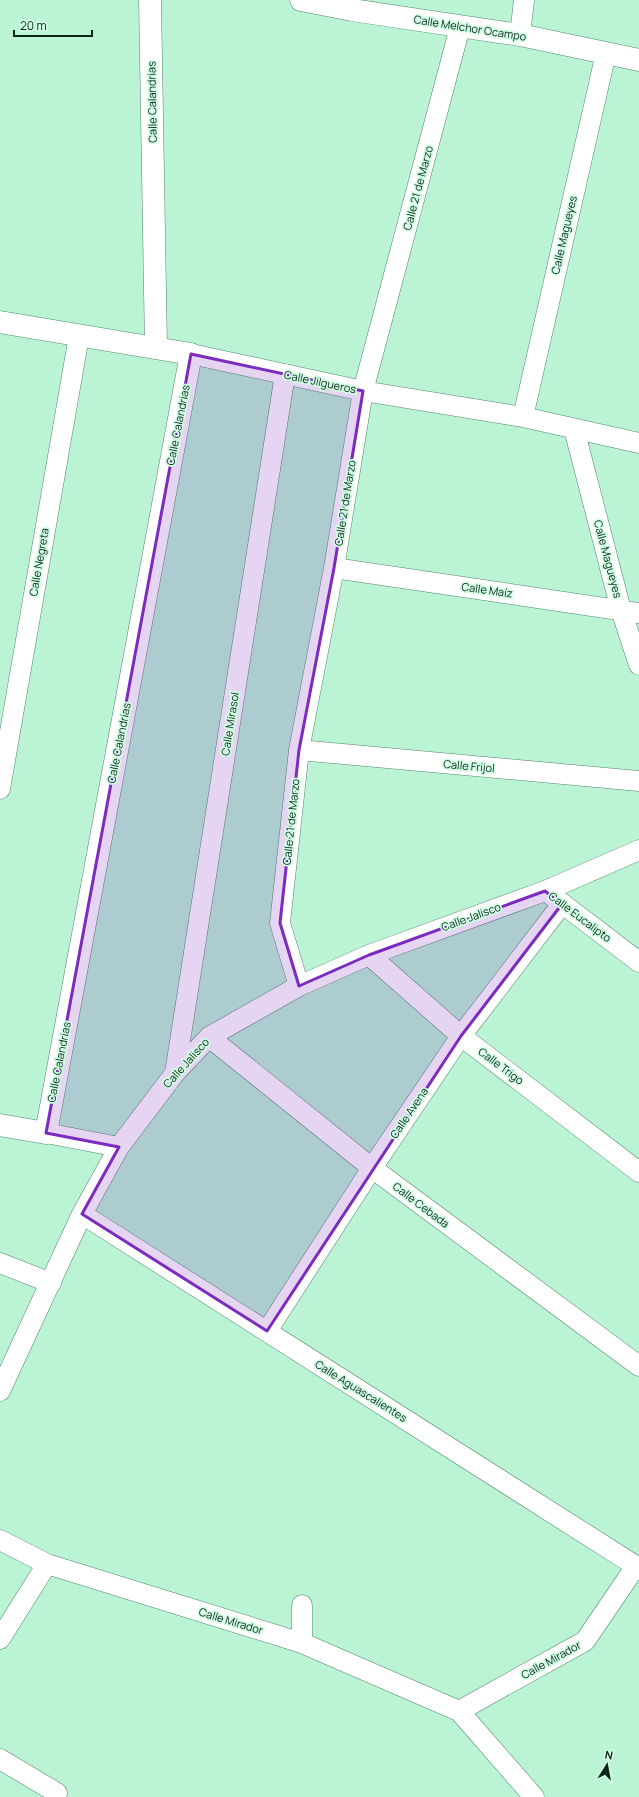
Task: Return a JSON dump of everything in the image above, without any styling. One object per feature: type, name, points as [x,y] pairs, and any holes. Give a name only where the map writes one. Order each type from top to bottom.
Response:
[{"type":"street","name":"Calle Calandrias","points":[[150,0],[156,348]]},
{"type":"street","name":"Calle Melchor Ocampo","points":[[301,0],[353,5],[460,27],[520,36],[639,60]]},
{"type":"street","points":[[520,36],[524,0]]},
{"type":"street","name":"Calle 21 de Marzo","points":[[299,986],[280,923],[299,750],[334,568],[363,391],[460,27]]},
{"type":"street","name":"Calle Magueyes","points":[[523,418],[606,53]]},
{"type":"street","name":"Calle Jilgueros","points":[[0,322],[192,354],[363,391],[523,418],[639,443]]},
{"type":"street","name":"Calle Negreta","points":[[0,789],[79,336]]},
{"type":"street","name":"Calle Calandrias","points":[[46,1133],[192,354]]},
{"type":"street","name":"Calle Mirasol","points":[[175,1073],[285,374]]},
{"type":"street","name":"Calle Magueyes","points":[[574,429],[630,612],[639,665]]},
{"type":"street","name":"Calle Maíz","points":[[334,568],[630,612]]},
{"type":"street","name":"Calle Frijol","points":[[299,750],[639,781]]},
{"type":"street","name":"Calle Eucalipto","points":[[639,850],[545,890],[639,962]]},
{"type":"street","name":"Calle Jalisco","points":[[0,1391],[51,1284],[82,1214],[119,1147],[175,1073],[209,1037],[299,986],[369,955],[545,890]]},
{"type":"street","name":"Calle Avena","points":[[267,1331],[372,1168],[461,1036],[562,904]]},
{"type":"street","name":"Calle Trigo","points":[[369,955],[461,1036],[639,1172]]},
{"type":"street","name":"Calle Cebada","points":[[209,1037],[372,1168],[639,1366]]},
{"type":"street","points":[[0,1124],[119,1147]]},
{"type":"street","name":"Calle Aguascalientes","points":[[82,1214],[638,1567]]},
{"type":"street","points":[[0,1264],[51,1284]]},
{"type":"street","name":"Calle Mirador","points":[[0,1540],[47,1564],[302,1643],[459,1711],[534,1797]]},
{"type":"street","points":[[0,1639],[47,1564]]},
{"type":"street","name":"Calle Mirador","points":[[459,1711],[585,1641],[638,1567]]},
{"type":"street","points":[[302,1605],[302,1643]]},
{"type":"street","points":[[0,1759],[57,1793]]},
{"type":"highlighted area","points":[[191,354],[363,391],[334,568],[299,750],[280,923],[299,986],[369,955],[545,891],[562,904],[461,1036],[267,1331],[82,1214],[119,1147],[46,1133]]}]
